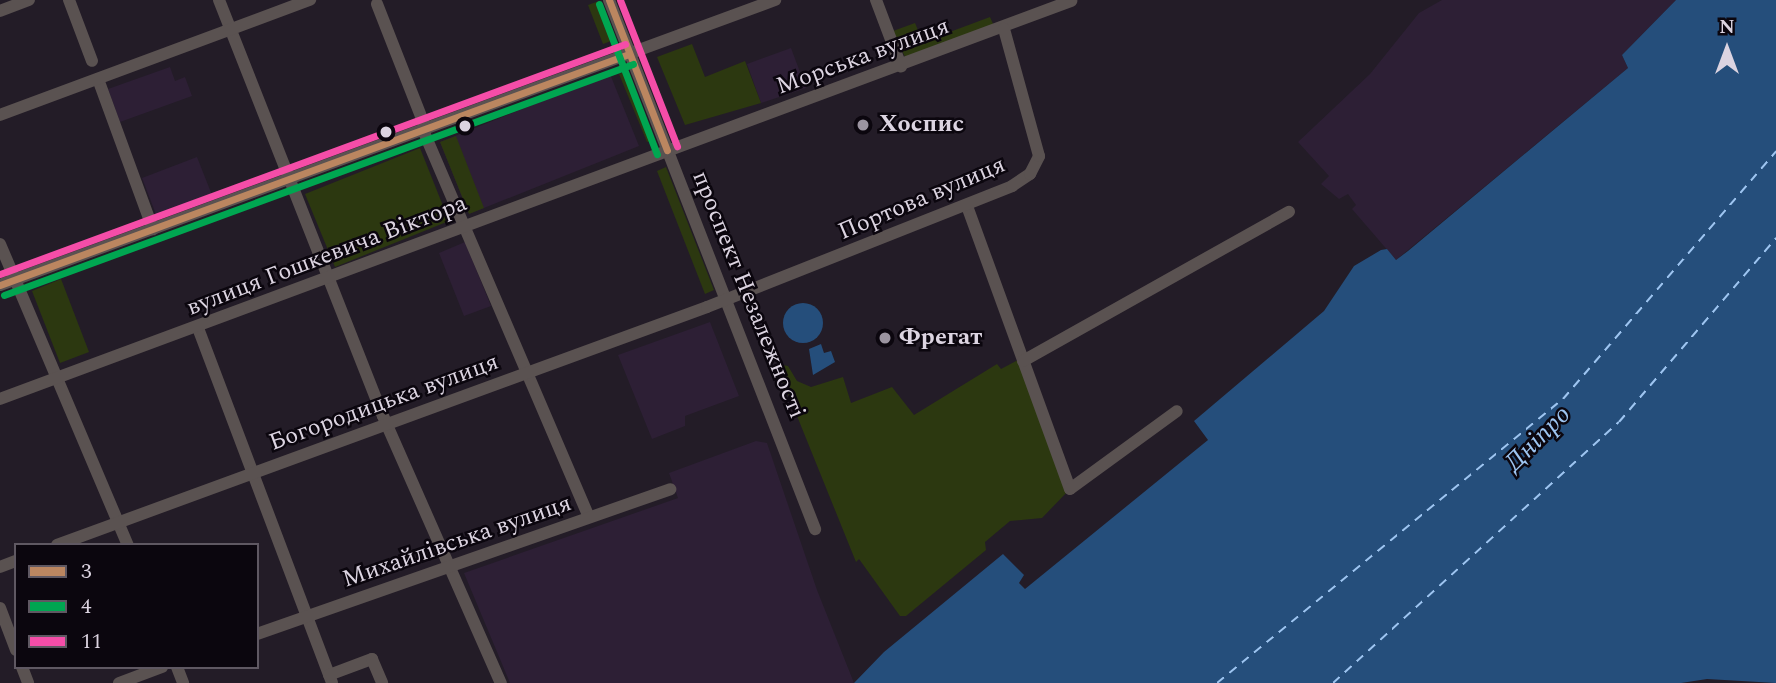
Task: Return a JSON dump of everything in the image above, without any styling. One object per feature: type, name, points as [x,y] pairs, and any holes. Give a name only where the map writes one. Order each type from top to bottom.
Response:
[{"type":"street","points":[[0,10],[29,0]]},
{"type":"street","points":[[69,0],[92,61]]},
{"type":"street","points":[[219,0],[328,281],[387,424],[446,566],[501,683]]},
{"type":"street","points":[[0,115],[310,0]]},
{"type":"street","name":"проспект Незалежності","points":[[609,0],[815,529]]},
{"type":"street","points":[[0,285],[775,0]]},
{"type":"street","points":[[876,0],[901,66]]},
{"type":"street","name":"Морська вулиця","points":[[667,150],[1004,29],[1072,1]]},
{"type":"street","points":[[377,4],[462,227],[590,517]]},
{"type":"street","name":"Портова вулиця","points":[[726,300],[967,206],[1030,174],[1039,156],[1004,29]]},
{"type":"street","points":[[99,79],[153,229]]},
{"type":"street","name":"вулиця Гошкевича Віктора","points":[[0,399],[328,281],[667,150]]},
{"type":"street","points":[[967,206],[1070,489],[1177,411]]},
{"type":"street","points":[[1023,361],[1289,212]]},
{"type":"street","points":[[0,244],[13,280],[127,543]]},
{"type":"street","name":"Богородицька вулиця","points":[[62,543],[726,300]]},
{"type":"street","points":[[198,328],[251,475],[331,679],[372,659],[382,683]]},
{"type":"street","name":"Михайлівська вулиця","points":[[259,633],[670,489]]},
{"type":"street","points":[[0,608],[14,645]]},
{"type":"street","points":[[119,683],[157,669]]},
{"type":"shaded area","points":[[1442,0],[1676,0],[1622,55],[1628,68],[1396,260],[1352,209],[1356,205],[1348,194],[1339,199],[1321,184],[1329,176],[1298,142],[1370,74],[1419,13]]},
{"type":"shaded area","points":[[791,48],[806,88],[761,103],[747,64]]},
{"type":"shaded area","points":[[170,67],[175,81],[185,77],[192,96],[120,122],[108,89]]},
{"type":"shaded area","points":[[610,74],[639,146],[469,214],[440,142]]},
{"type":"shaded area","points":[[197,157],[212,195],[157,217],[142,178]]},
{"type":"shaded area","points":[[465,242],[491,306],[464,316],[439,253]]},
{"type":"shaded area","points":[[710,322],[739,396],[685,416],[685,426],[652,439],[618,355]]},
{"type":"shaded area","points":[[756,441],[767,443],[817,590],[854,683],[510,683],[464,573],[678,498],[669,473]]},
{"type":"green space","points":[[599,1],[614,40],[603,44],[588,5]]},
{"type":"green space","points":[[990,17],[994,26],[905,57],[893,31],[915,23],[923,42]]},
{"type":"green space","points":[[692,44],[705,77],[745,61],[761,103],[685,125],[657,57]]},
{"type":"green space","points":[[626,71],[654,140],[647,142],[619,74]]},
{"type":"green space","points":[[456,136],[484,208],[469,214],[440,142]]},
{"type":"green space","points":[[420,148],[449,221],[335,267],[305,194]]},
{"type":"green space","points":[[666,167],[714,290],[705,294],[657,171]]},
{"type":"green space","points":[[61,279],[89,352],[60,363],[32,291]]},
{"type":"green space","points":[[1022,358],[1070,489],[1042,518],[1010,521],[985,542],[986,550],[906,616],[900,616],[859,559],[856,562],[776,364],[788,366],[797,381],[811,387],[843,377],[851,403],[892,387],[914,415],[997,364],[1001,369]]},
{"type":"water","name":"Дніпро","points":[[1676,0],[1776,0],[1776,683],[1707,679],[1681,683],[854,683],[884,652],[1003,554],[1024,575],[1019,583],[1025,589],[1208,440],[1194,421],[1324,311],[1354,266],[1381,250],[1387,249],[1396,260],[1408,251],[1628,68],[1622,55]]},
{"type":"water","points":[[803,303],[811,304],[817,309],[822,315],[822,331],[817,337],[811,342],[803,343],[795,342],[789,337],[784,331],[783,323],[784,315],[789,309],[795,304]]},
{"type":"water","points":[[821,344],[824,353],[831,351],[835,362],[813,375],[809,349]]},
{"type":"ferry route","points":[[1217,683],[1563,399],[1776,151]]},
{"type":"ferry route","points":[[1333,683],[1619,422],[1776,238]]},
{"type":"transit line","name":"3","points":[[609,0],[667,150]]},
{"type":"transit line","name":"11","points":[[620,0],[677,146]]},
{"type":"transit line","name":"4","points":[[599,4],[657,154]]},
{"type":"transit line","name":"11","points":[[0,274],[625,44]]},
{"type":"transit line","name":"3","points":[[0,285],[629,54]]},
{"type":"transit line","name":"4","points":[[4,295],[633,64]]},
{"type":"place","name":"Хоспис","points":[[863,125]]},
{"type":"place","name":"Фрегат","points":[[885,338]]}]
